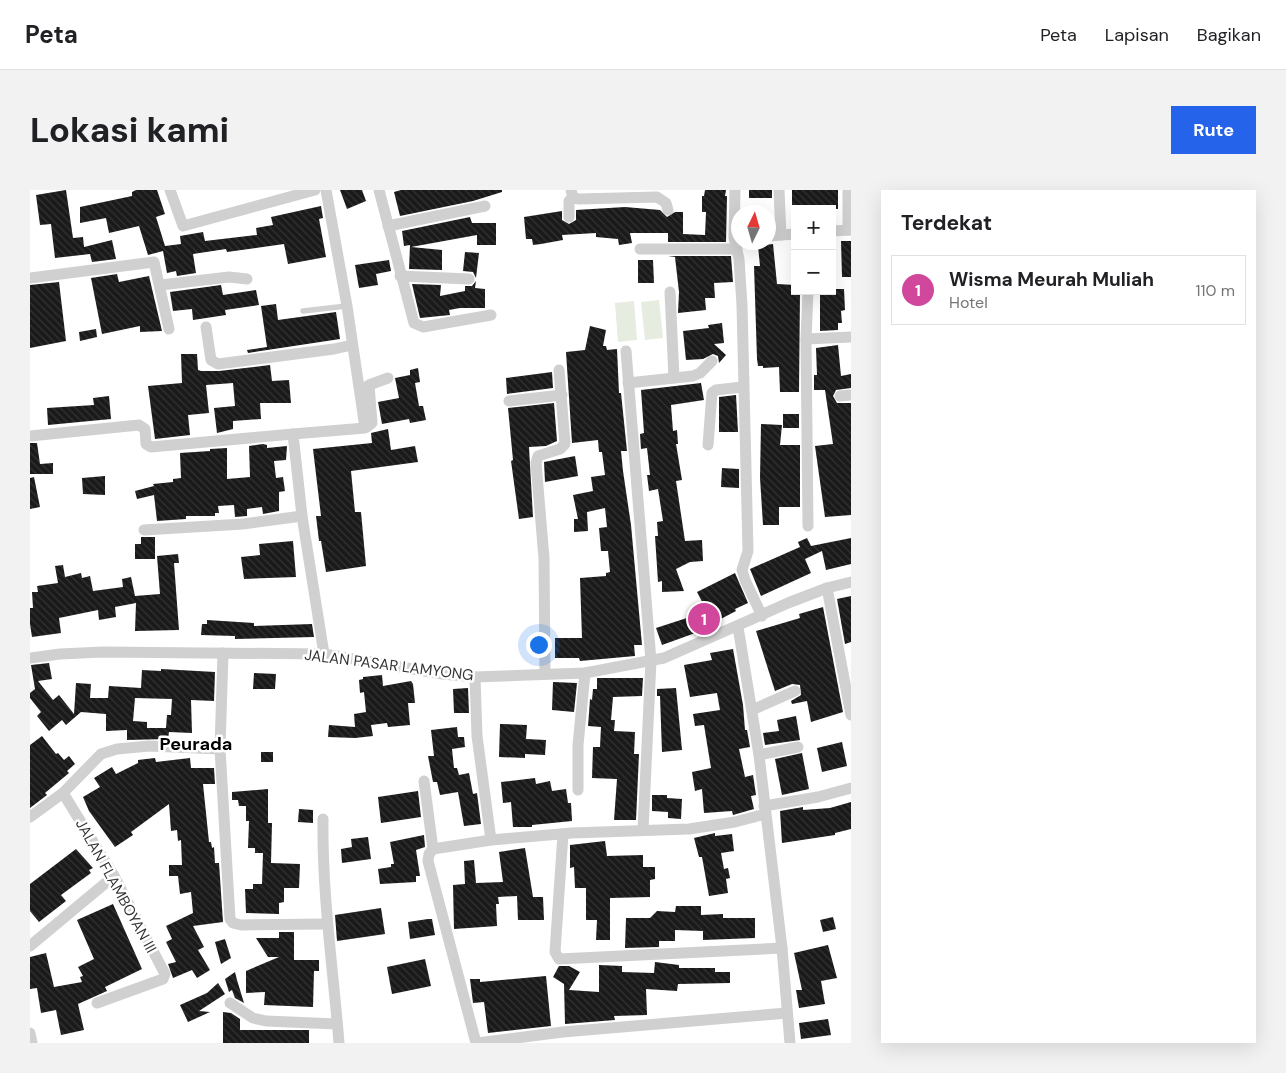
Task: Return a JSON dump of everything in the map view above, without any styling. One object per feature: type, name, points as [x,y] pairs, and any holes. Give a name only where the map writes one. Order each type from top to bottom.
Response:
[{"type":"street","points":[[170,190],[183,226],[315,190]]},
{"type":"street","points":[[326,190],[366,428]]},
{"type":"street","points":[[379,190],[400,276],[414,323],[417,326],[491,315]]},
{"type":"street","points":[[735,190],[735,205]]},
{"type":"street","points":[[779,190],[781,235]]},
{"type":"street","points":[[836,231],[850,230],[848,190]]},
{"type":"street","points":[[569,217],[569,201],[572,194],[657,197],[666,203],[668,210]]},
{"type":"street","points":[[388,226],[485,206]]},
{"type":"street","points":[[776,235],[791,234]]},
{"type":"street","points":[[640,249],[731,242]]},
{"type":"street","points":[[737,250],[742,305],[742,387],[748,551],[742,570],[762,616]]},
{"type":"street","points":[[30,278],[148,261],[154,262],[161,285],[169,329]]},
{"type":"street","points":[[400,276],[469,279]]},
{"type":"street","points":[[161,285],[229,278],[247,280]]},
{"type":"street","points":[[670,292],[674,378]]},
{"type":"street","points":[[808,295],[806,339],[808,526]]},
{"type":"street","points":[[206,327],[211,360],[218,364],[352,345]]},
{"type":"street","points":[[806,339],[851,337]]},
{"type":"street","points":[[626,351],[651,661],[643,830]]},
{"type":"street","points":[[628,383],[697,375],[712,361]]},
{"type":"street","points":[[545,674],[544,558],[536,463],[538,456],[560,449],[565,444],[559,370]]},
{"type":"street","points":[[30,436],[139,425],[145,429],[146,444],[151,447],[366,428],[372,423],[369,384],[388,378]]},
{"type":"street","points":[[708,445],[712,393],[716,390],[742,387]]},
{"type":"street","points":[[509,401],[562,395]]},
{"type":"street","points":[[293,434],[302,516],[324,654]]},
{"type":"street","points":[[144,530],[243,524],[302,516]]},
{"type":"street","name":"JALAN PASAR LAMYONG","points":[[30,658],[102,652],[324,654],[442,674],[475,677],[585,673],[651,661],[676,654],[827,588],[851,582]]},
{"type":"street","points":[[827,588],[851,715]]},
{"type":"street","points":[[738,627],[759,755],[782,948],[790,1043]]},
{"type":"street","points":[[223,652],[220,749],[230,919],[233,923],[240,925],[326,924]]},
{"type":"street","points":[[578,790],[578,745],[585,673]]},
{"type":"street","points":[[475,677],[477,736],[491,840]]},
{"type":"street","points":[[752,710],[795,691]]},
{"type":"street","points":[[30,817],[63,793],[101,754],[117,749],[149,746],[220,749]]},
{"type":"street","points":[[759,755],[798,747]]},
{"type":"street","points":[[424,781],[433,849]]},
{"type":"street","points":[[787,1013],[563,1032],[477,1043],[428,861],[429,854],[433,849],[491,840],[563,834],[689,829],[735,822],[765,810],[851,788]]},
{"type":"street","name":"JALAN FLAMBOYAN III","points":[[63,793],[114,876],[165,974],[163,979],[97,1003]]},
{"type":"street","points":[[323,818],[322,860],[326,924],[339,1043]]},
{"type":"street","points":[[563,834],[555,952],[559,959],[782,948]]},
{"type":"street","points":[[30,946],[114,876]]},
{"type":"street","points":[[230,1003],[253,1018],[266,1021],[337,1024]]},
{"type":"street","points":[[30,1033],[32,1043]]},
{"type":"lane","points":[[303,312],[347,306]]},
{"type":"shaded area","points":[[659,300],[663,338],[645,340],[641,302]]},
{"type":"shaded area","points":[[634,301],[637,340],[618,342],[615,303]]},
{"type":"building","points":[[66,190],[73,238],[83,237],[84,247],[112,240],[116,259],[92,262],[90,254],[55,258],[51,224],[40,225],[36,195]]},
{"type":"building","points":[[136,190],[157,190],[165,214],[156,217],[165,246],[181,244],[180,236],[203,232],[205,241],[257,235],[256,228],[273,225],[271,217],[321,206],[323,218],[319,219],[326,257],[288,264],[284,244],[227,252],[226,249],[193,254],[196,273],[177,276],[176,271],[167,273],[163,251],[148,255],[139,226],[109,233],[106,218],[80,223],[80,207],[132,196],[132,192]]},
{"type":"building","points":[[340,190],[362,190],[366,201],[347,209]]},
{"type":"building","points":[[401,190],[502,190],[502,192],[473,201],[400,216],[394,192]]},
{"type":"building","points":[[705,190],[726,190],[726,242],[668,242],[668,233],[630,233],[632,243],[619,245],[618,239],[596,237],[596,233],[562,235],[563,240],[533,245],[532,239],[526,239],[524,217],[562,211],[562,220],[569,224],[576,220],[576,210],[625,207],[660,210],[667,217],[675,212],[683,212],[683,234],[705,235],[706,212],[702,212],[702,196],[704,196]]},
{"type":"building","points":[[749,190],[772,190],[772,198],[749,198]]},
{"type":"building","points":[[792,190],[838,190],[838,209],[836,209],[836,205],[792,205]]},
{"type":"building","points":[[470,217],[472,223],[496,223],[496,245],[477,245],[477,235],[411,247],[442,250],[442,270],[409,269],[410,245],[404,246],[402,231]]},
{"type":"building","points":[[841,241],[851,241],[851,277],[842,277]]},
{"type":"building","points":[[758,250],[774,250],[777,284],[791,285],[791,295],[800,295],[799,392],[780,392],[779,367],[763,368],[763,366],[758,366],[754,266],[760,266]]},
{"type":"building","points":[[465,252],[479,253],[476,278],[473,272],[463,271]]},
{"type":"building","points":[[668,256],[731,256],[733,282],[714,283],[715,298],[705,298],[706,310],[678,313],[679,292],[675,257]]},
{"type":"building","points":[[389,260],[391,271],[376,274],[378,285],[359,288],[355,265]]},
{"type":"building","points":[[638,260],[653,260],[654,283],[638,283]]},
{"type":"building","points":[[117,274],[119,282],[149,276],[162,331],[140,332],[140,326],[102,334],[91,278]]},
{"type":"building","points":[[476,281],[475,288],[485,289],[485,308],[460,308],[449,310],[450,315],[420,318],[412,284],[441,285],[440,296],[465,291],[465,286],[472,286]]},
{"type":"building","points":[[59,282],[66,341],[30,348],[30,285]]},
{"type":"building","points":[[221,285],[223,295],[256,290],[259,305],[225,310],[226,315],[193,320],[192,309],[173,311],[170,292]]},
{"type":"building","points":[[836,289],[844,289],[845,310],[841,311],[842,323],[838,323],[838,330],[820,331],[820,295],[836,295]]},
{"type":"building","points":[[276,304],[278,320],[336,312],[340,339],[248,353],[247,350],[267,347],[261,306]]},
{"type":"building","points":[[722,323],[724,343],[714,344],[726,355],[719,363],[718,356],[713,354],[703,359],[686,360],[683,331],[709,328],[708,325]]},
{"type":"building","points":[[590,326],[606,330],[603,346],[606,346],[607,350],[617,349],[619,393],[621,393],[627,451],[621,451],[631,525],[642,645],[634,645],[635,656],[580,661],[579,658],[555,658],[555,638],[582,638],[580,578],[606,576],[606,573],[610,572],[608,551],[601,551],[599,528],[607,527],[605,508],[587,512],[588,531],[574,532],[574,519],[578,519],[573,495],[593,491],[591,477],[605,475],[602,452],[599,452],[598,440],[572,443],[566,352],[585,350]]},
{"type":"building","points":[[96,329],[97,337],[80,341],[79,332]]},
{"type":"building","points":[[838,345],[841,376],[851,374],[851,388],[836,390],[833,396],[837,403],[851,403],[851,515],[825,517],[815,446],[833,444],[825,390],[814,390],[814,375],[817,375],[816,348]]},
{"type":"building","points":[[181,354],[197,354],[198,370],[201,371],[219,371],[270,365],[272,381],[289,380],[291,403],[260,403],[261,419],[233,421],[233,429],[217,433],[214,408],[235,406],[233,383],[206,385],[209,413],[188,415],[190,435],[155,439],[148,386],[182,383]]},
{"type":"building","points":[[418,368],[420,382],[415,383],[419,406],[423,406],[426,420],[410,423],[409,419],[382,424],[378,402],[399,398],[395,378],[410,375],[410,370]]},
{"type":"building","points":[[552,372],[553,388],[507,394],[506,378]]},
{"type":"building","points":[[701,383],[704,400],[671,405],[673,431],[677,430],[678,444],[676,444],[682,480],[676,481],[685,541],[702,540],[703,561],[690,562],[676,569],[684,591],[662,592],[662,581],[658,582],[655,536],[658,536],[657,522],[663,521],[658,489],[649,491],[647,475],[650,475],[647,448],[641,449],[640,434],[644,433],[641,390]]},
{"type":"building","points":[[736,395],[738,432],[719,432],[719,397]]},
{"type":"building","points":[[109,396],[111,419],[48,425],[47,408],[94,405],[93,398]]},
{"type":"building","points":[[554,403],[557,441],[546,446],[529,447],[533,517],[519,519],[511,461],[513,460],[508,408]]},
{"type":"building","points":[[783,414],[799,414],[799,428],[783,428]]},
{"type":"building","points":[[761,424],[782,425],[780,445],[800,445],[800,507],[779,507],[779,525],[763,525],[760,478]]},
{"type":"building","points":[[388,429],[391,450],[415,446],[418,462],[351,471],[355,512],[361,512],[366,566],[326,572],[316,516],[321,516],[313,449],[372,443],[371,433]]},
{"type":"building","points":[[30,443],[37,443],[40,464],[53,463],[53,474],[30,474]]},
{"type":"building","points":[[267,445],[267,448],[287,446],[286,460],[274,461],[276,478],[283,477],[285,491],[279,492],[279,511],[263,514],[262,507],[247,509],[247,516],[235,517],[234,505],[218,506],[219,513],[215,513],[215,516],[186,516],[186,519],[157,521],[154,495],[137,499],[135,491],[154,486],[153,484],[173,482],[173,479],[181,478],[180,453],[227,448],[227,479],[250,477],[249,446]]},
{"type":"building","points":[[575,456],[578,476],[545,482],[544,462]]},
{"type":"building","points":[[722,468],[739,469],[739,488],[721,487]]},
{"type":"building","points":[[105,476],[105,495],[83,494],[82,478]]},
{"type":"building","points":[[34,477],[40,507],[30,509],[30,478]]},
{"type":"building","points":[[141,537],[155,537],[155,559],[135,559],[135,544],[141,544]]},
{"type":"building","points":[[807,538],[811,546],[851,538],[851,564],[826,570],[822,551],[805,559],[811,573],[761,596],[750,569],[800,547],[798,542]]},
{"type":"building","points":[[293,541],[296,577],[244,579],[241,557],[260,555],[259,544]]},
{"type":"building","points":[[178,554],[179,563],[174,563],[179,630],[135,631],[136,603],[115,607],[116,617],[99,620],[98,610],[59,618],[61,633],[32,637],[30,608],[33,608],[32,592],[38,592],[37,586],[58,583],[55,566],[63,565],[65,577],[81,573],[82,578],[90,576],[93,591],[123,587],[122,579],[131,577],[135,596],[160,594],[157,556]]},
{"type":"building","points":[[735,573],[748,603],[713,623],[697,592]]},
{"type":"building","points":[[851,596],[851,642],[845,644],[837,599]]},
{"type":"building","points":[[823,607],[843,712],[811,722],[807,701],[792,704],[791,701],[801,695],[800,685],[792,684],[775,691],[756,631],[800,618],[799,614]]},
{"type":"building","points":[[693,616],[698,632],[662,645],[656,628]]},
{"type":"building","points":[[207,620],[254,623],[254,626],[312,624],[314,637],[235,639],[235,636],[201,635],[202,624],[207,624]]},
{"type":"building","points":[[733,649],[743,705],[745,730],[747,730],[750,747],[739,749],[745,777],[753,775],[756,795],[751,796],[754,809],[733,815],[732,811],[704,813],[702,789],[695,791],[692,772],[711,768],[704,725],[695,726],[693,714],[720,710],[717,693],[690,697],[684,665],[712,660],[710,653]]},
{"type":"building","points":[[49,663],[52,679],[38,681],[53,700],[59,695],[74,714],[76,683],[91,684],[90,698],[108,698],[109,686],[141,688],[142,670],[161,671],[161,669],[215,672],[214,701],[191,700],[192,733],[169,732],[168,739],[127,740],[127,730],[106,731],[106,714],[81,712],[66,725],[62,720],[49,731],[37,716],[41,712],[30,698],[30,693],[35,689],[31,665]],"holes":[[[135,698],[172,699],[171,715],[167,715],[166,728],[147,728],[147,722],[133,721]]]},
{"type":"building","points":[[254,673],[276,674],[275,689],[253,689]]},
{"type":"building","points":[[382,675],[383,686],[411,681],[413,684],[415,703],[408,703],[410,725],[388,727],[387,723],[371,725],[373,736],[355,738],[328,737],[329,725],[355,727],[354,714],[366,712],[364,692],[360,693],[359,680],[363,679],[363,677]]},
{"type":"building","points":[[597,678],[643,678],[642,696],[613,697],[611,720],[615,720],[614,731],[635,732],[634,754],[639,754],[636,820],[614,820],[617,779],[592,778],[593,747],[600,747],[601,727],[588,726],[590,699],[592,700],[593,689],[597,689]]},
{"type":"building","points":[[553,682],[577,683],[574,712],[552,710]]},
{"type":"building","points":[[468,688],[469,713],[454,713],[453,689]]},
{"type":"building","points":[[676,688],[682,750],[662,752],[660,696],[657,696],[657,689]]},
{"type":"building","points":[[796,716],[800,740],[765,745],[763,733],[779,731],[777,720]]},
{"type":"building","points":[[500,724],[527,725],[526,739],[546,740],[545,755],[525,754],[525,758],[499,757]]},
{"type":"building","points":[[457,727],[458,737],[464,737],[465,747],[452,749],[454,768],[457,768],[459,775],[469,773],[473,794],[477,793],[481,824],[464,826],[458,792],[440,795],[437,782],[433,782],[428,756],[434,756],[431,730]]},
{"type":"building","points":[[42,736],[56,754],[58,753],[64,760],[69,756],[75,764],[67,771],[69,773],[45,793],[47,795],[30,808],[30,745]]},
{"type":"building","points":[[842,742],[847,766],[822,772],[817,748]]},
{"type":"building","points":[[261,752],[273,752],[273,762],[261,762]]},
{"type":"building","points":[[802,753],[809,789],[782,795],[775,759]]},
{"type":"building","points":[[155,758],[156,762],[190,758],[191,768],[214,768],[215,784],[203,784],[209,842],[211,842],[212,848],[214,847],[215,863],[219,863],[223,922],[193,926],[204,947],[198,950],[210,970],[197,978],[192,970],[173,978],[168,964],[176,962],[166,942],[172,939],[166,926],[193,913],[191,892],[180,894],[178,876],[169,876],[169,865],[182,865],[181,840],[178,841],[177,830],[171,831],[169,804],[131,832],[133,835],[115,847],[89,811],[83,797],[100,787],[94,778],[112,767],[116,774],[138,763],[138,760]]},
{"type":"building","points":[[535,778],[536,784],[550,781],[552,791],[566,789],[568,803],[571,803],[572,821],[532,825],[532,827],[513,827],[511,802],[503,803],[501,782]]},
{"type":"building","points":[[268,789],[268,823],[272,823],[271,863],[300,864],[299,888],[284,888],[284,902],[279,903],[279,914],[246,913],[245,889],[253,889],[253,884],[262,884],[263,853],[255,853],[255,848],[248,848],[249,821],[246,821],[246,806],[239,806],[238,800],[232,800],[232,792]]},
{"type":"building","points":[[418,791],[421,817],[381,823],[378,797]]},
{"type":"building","points":[[652,795],[667,795],[667,798],[682,799],[681,819],[668,818],[668,812],[652,811]]},
{"type":"building","points":[[851,802],[851,829],[835,833],[835,835],[782,843],[780,811],[803,807],[803,810],[830,808]]},
{"type":"building","points":[[299,809],[313,810],[313,823],[298,822]]},
{"type":"building","points":[[715,833],[715,836],[732,834],[734,851],[721,853],[724,869],[728,868],[730,878],[726,879],[728,893],[709,896],[702,857],[699,857],[694,838]]},
{"type":"building","points":[[424,835],[425,847],[416,850],[420,876],[416,876],[416,882],[380,884],[378,869],[391,867],[391,864],[394,864],[390,842]]},
{"type":"building","points":[[368,837],[371,859],[342,863],[341,849],[352,847],[351,839]]},
{"type":"building","points":[[605,841],[607,856],[643,855],[643,867],[655,867],[655,879],[650,880],[650,897],[610,898],[610,940],[596,940],[597,920],[586,920],[586,888],[575,888],[574,867],[570,868],[570,845]]},
{"type":"building","points":[[525,848],[533,897],[543,897],[544,920],[518,920],[517,896],[498,897],[499,904],[496,904],[497,926],[454,929],[453,885],[465,884],[464,861],[474,860],[476,883],[503,882],[499,852]]},
{"type":"building","points":[[76,849],[93,868],[89,870],[91,873],[61,895],[66,901],[39,922],[30,911],[30,884]]},
{"type":"building","points":[[113,904],[142,969],[105,987],[107,991],[78,1004],[84,1030],[61,1035],[56,1010],[41,1013],[37,988],[30,989],[30,957],[46,953],[54,987],[82,982],[80,977],[83,976],[78,967],[94,959],[77,920]]},
{"type":"building","points":[[676,906],[701,906],[701,915],[723,914],[723,918],[755,918],[755,938],[703,940],[703,931],[675,930],[675,941],[659,941],[659,947],[625,948],[626,918],[650,918],[657,911],[675,912]]},
{"type":"building","points":[[381,908],[385,934],[337,941],[335,915]]},
{"type":"building","points":[[833,917],[836,929],[823,932],[820,920]]},
{"type":"building","points":[[432,919],[435,935],[410,939],[408,922]]},
{"type":"building","points":[[279,932],[294,932],[294,960],[319,960],[319,971],[314,971],[313,1007],[264,1005],[265,992],[246,993],[246,971],[279,957],[268,957],[256,938],[279,938]]},
{"type":"building","points":[[225,939],[231,958],[221,964],[215,942]]},
{"type":"building","points":[[828,945],[837,978],[821,981],[825,1004],[799,1008],[796,990],[802,990],[794,953]]},
{"type":"building","points":[[425,959],[431,986],[392,994],[387,967]]},
{"type":"building","points":[[655,962],[679,965],[679,968],[715,968],[715,972],[730,972],[730,983],[678,984],[677,991],[646,989],[647,1015],[614,1016],[615,1020],[565,1024],[564,984],[553,977],[559,966],[569,966],[580,972],[569,990],[599,992],[599,965],[622,966],[622,972],[654,973]]},
{"type":"building","points":[[235,972],[244,1003],[235,998],[232,990],[229,992],[225,979]]},
{"type":"building","points":[[546,976],[551,1026],[488,1033],[484,1002],[473,1003],[470,979],[480,979],[480,982]]},
{"type":"building","points":[[218,983],[225,994],[199,1011],[210,1012],[188,1022],[180,1005],[207,993]]},
{"type":"building","points":[[223,1012],[231,1013],[240,1019],[240,1030],[309,1030],[309,1043],[223,1043]]},
{"type":"building","points":[[828,1019],[831,1035],[801,1039],[799,1023]]},
{"type":"place","name":"Wisma Meurah Muliah","points":[[704,619]]},
{"type":"district","name":"Peurada","points":[[196,744]]}]
